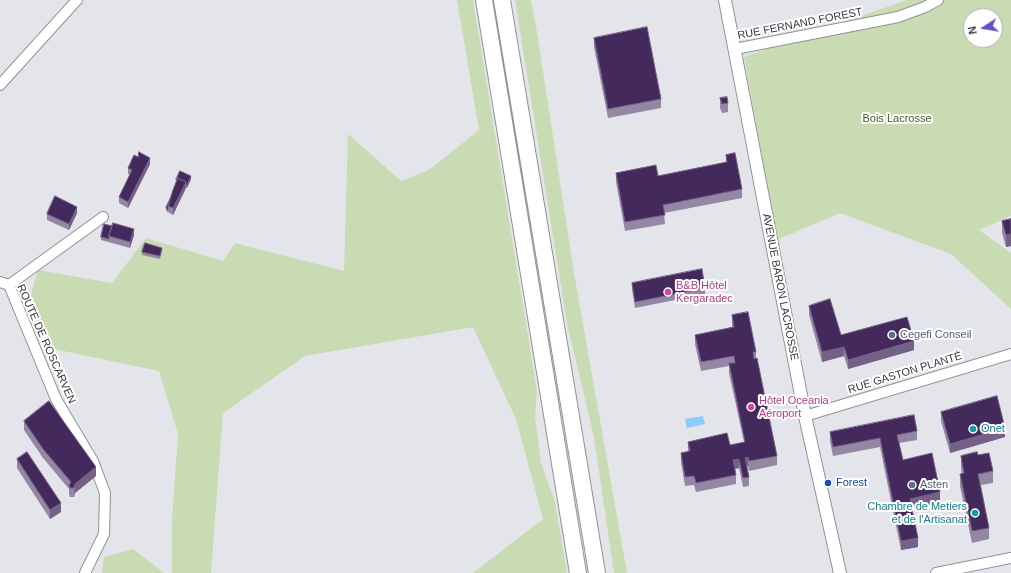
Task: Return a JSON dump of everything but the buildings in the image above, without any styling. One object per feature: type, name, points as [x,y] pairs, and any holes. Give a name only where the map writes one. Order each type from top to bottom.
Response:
[{"type":"highway","points":[[484,0],[578,573]]},
{"type":"highway","points":[[502,0],[597,573]]},
{"type":"street","points":[[0,85],[77,0]]},
{"type":"street","name":"AVENUE BARON LACROSSE","points":[[725,0],[805,416],[840,573]]},
{"type":"street","name":"RUE FERNAND FOREST","points":[[735,49],[898,17],[925,8],[938,0]]},
{"type":"street","points":[[4,284],[103,218]]},
{"type":"street","name":"ROUTE DE ROSCARVEN","points":[[4,284],[56,399],[93,461],[105,494],[104,534],[85,573]]},
{"type":"street","name":"RUE GASTON PLANTÉ","points":[[805,416],[1011,354]]},
{"type":"street","points":[[936,573],[1011,558]]},
{"type":"green space","points":[[457,0],[473,0],[537,391],[535,417],[541,463],[555,502],[567,573],[473,573],[543,519],[516,419],[473,327],[305,356],[223,413],[211,573],[172,573],[172,519],[178,434],[159,371],[54,349],[29,302],[38,270],[112,283],[146,238],[223,261],[235,243],[344,271],[348,134],[401,181],[429,170],[479,130]]},
{"type":"green space","points":[[515,0],[531,0],[574,273],[627,573],[614,573],[594,437],[567,323]]},
{"type":"green space","name":"Bois Lacrosse","points":[[907,0],[1011,0],[1011,216],[979,230],[1011,253],[1011,309],[951,254],[840,213],[777,240],[744,57]]},
{"type":"green space","points":[[133,549],[164,573],[102,573],[104,557]]},
{"type":"water","points":[[703,416],[705,424],[687,428],[685,419]]},
{"type":"place","name":"B&B Hôtel Kergaradec","points":[[668,292]]},
{"type":"place","name":"Cegefi Conseil","points":[[892,335]]},
{"type":"place","name":"Hôtel Oceania Aéroport","points":[[751,407]]},
{"type":"place","name":"Onet","points":[[973,429]]},
{"type":"place","name":"Forest","points":[[828,483]]},
{"type":"place","name":"Asten","points":[[912,485]]},
{"type":"place","name":"Chambre de Metiers et de l'Artisanat","points":[[975,513]]}]
